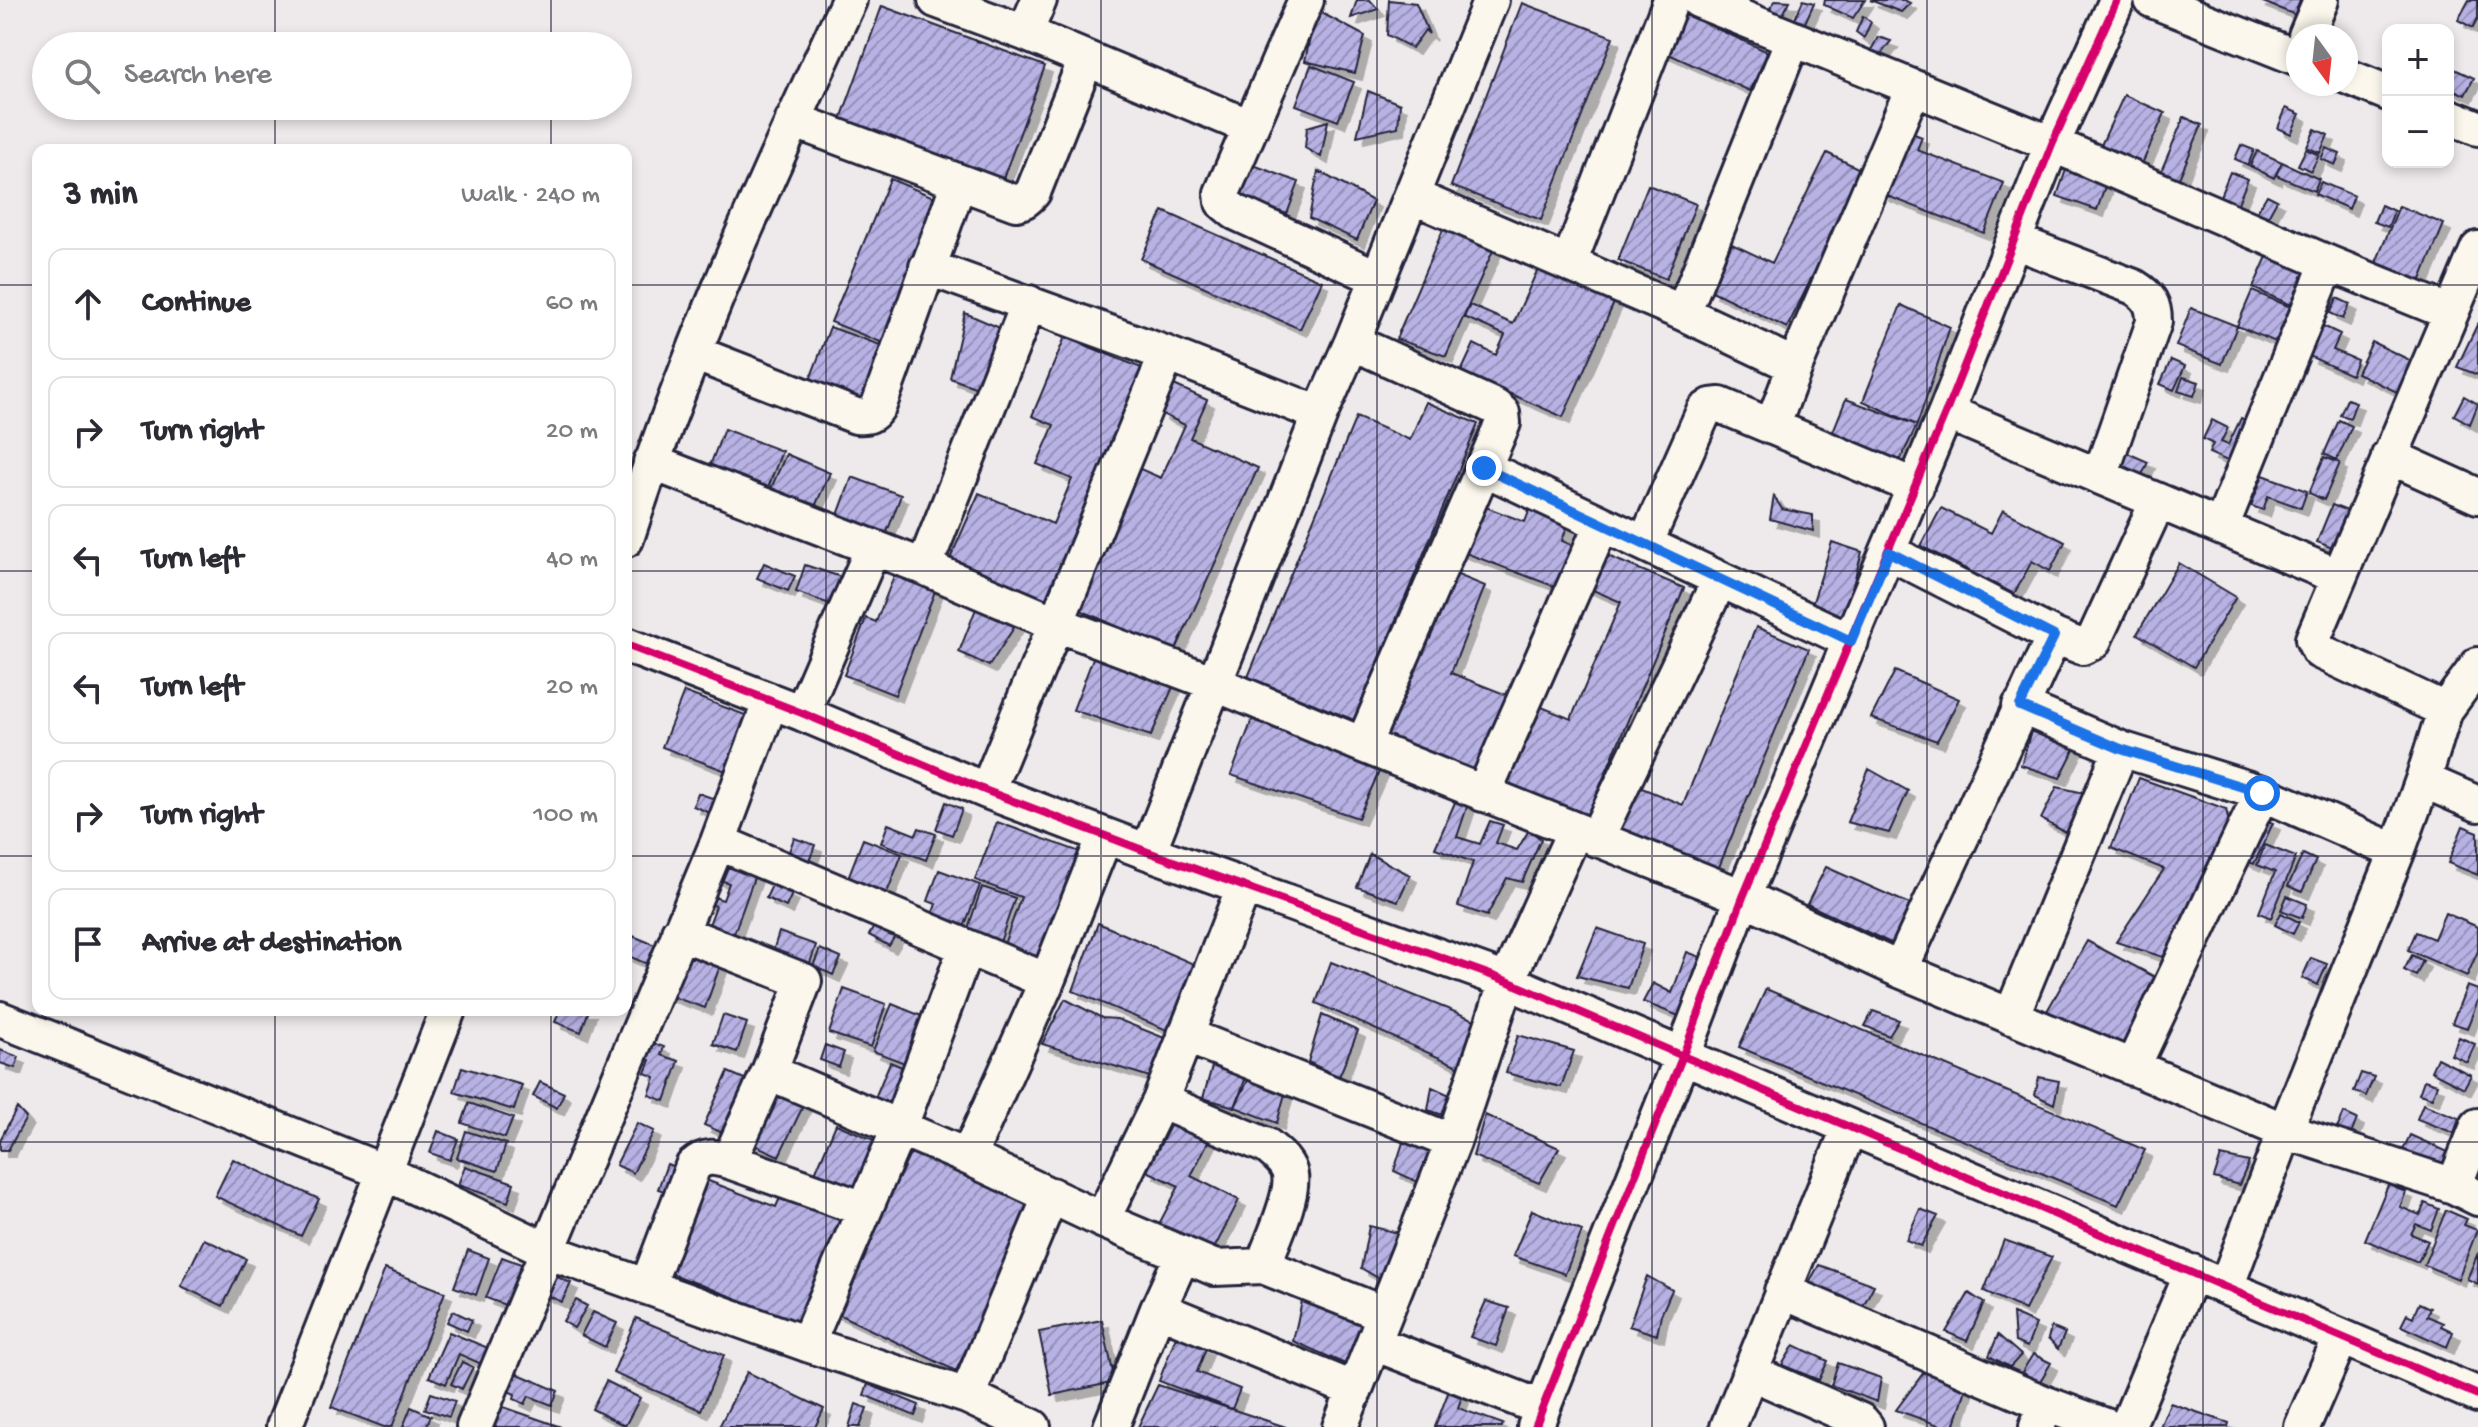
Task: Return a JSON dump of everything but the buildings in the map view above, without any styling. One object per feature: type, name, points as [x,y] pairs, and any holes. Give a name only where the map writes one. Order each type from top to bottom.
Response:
[{"type":"street","points":[[632,521],[651,462],[694,353],[793,120],[849,0]]},
{"type":"street","points":[[936,0],[1025,33],[1250,127]]},
{"type":"street","points":[[1025,33],[1039,0]]},
{"type":"street","points":[[1306,0],[1222,193],[1226,206],[1378,278]]},
{"type":"street","points":[[1148,852],[1320,414],[1491,0]]},
{"type":"street","points":[[1569,263],[1671,0]]},
{"type":"street","points":[[1698,0],[2052,144],[2451,313]]},
{"type":"street","points":[[769,1072],[1183,1254],[1223,1269],[1263,1266],[1538,1418],[1743,897],[1916,487],[2052,144],[2117,0]]},
{"type":"street","points":[[2152,0],[2286,52]]},
{"type":"street","points":[[2311,24],[2321,0]]},
{"type":"street","points":[[1683,313],[1793,39]]},
{"type":"street","points":[[793,120],[1016,203],[1027,200],[1033,192],[1086,59]]},
{"type":"street","points":[[2358,81],[2382,91]]},
{"type":"street","points":[[1772,427],[1913,88]]},
{"type":"street","points":[[2454,118],[2478,128]]},
{"type":"street","points":[[694,353],[856,416],[868,417],[879,405],[959,182]]},
{"type":"street","points":[[1412,196],[1683,313],[1795,366]]},
{"type":"street","points":[[2014,241],[2134,287],[2146,294],[2154,309],[2154,322],[2100,476]]},
{"type":"street","points":[[2445,710],[2319,651],[2314,644],[2314,633],[2478,249]]},
{"type":"street","points":[[2221,527],[2328,263]]},
{"type":"street","points":[[927,267],[1167,354],[1320,414]]},
{"type":"street","points":[[924,567],[1029,303]]},
{"type":"street","points":[[1352,342],[1495,407],[1502,413],[1503,423],[1363,745]]},
{"type":"street","points":[[987,791],[1167,354]]},
{"type":"street","points":[[1645,544],[1704,411],[1711,406],[1720,405],[1916,487]]},
{"type":"street","points":[[1946,412],[2339,577]]},
{"type":"street","points":[[2389,456],[2478,496]]},
{"type":"street","points":[[651,462],[924,567],[1057,624],[1214,683],[1743,897],[1900,970],[2285,1131],[2466,1192],[2478,1126]]},
{"type":"street","points":[[1484,468],[1851,641]]},
{"type":"street","points":[[1889,552],[2054,636],[2082,647],[2089,646],[2097,636],[2158,501]]},
{"type":"street","points":[[1483,794],[1602,524]]},
{"type":"street","points":[[802,713],[873,548]]},
{"type":"street","points":[[1340,1427],[1453,1142],[1507,981],[1720,579]]},
{"type":"street","points":[[1900,970],[2054,636]]},
{"type":"street","points":[[632,647],[1105,836],[1507,981],[2478,1395]]},
{"type":"street","points":[[2226,1287],[2397,852],[2445,710],[2478,665]]},
{"type":"street","points":[[474,1427],[718,842],[770,703]]},
{"type":"street","points":[[2020,706],[2121,749],[2262,793],[2397,852]]},
{"type":"street","points":[[2011,1017],[2121,749]]},
{"type":"street","points":[[2423,780],[2478,804]]},
{"type":"street","points":[[2132,1068],[2262,793]]},
{"type":"street","points":[[968,1157],[1047,981],[1105,836]]},
{"type":"street","points":[[718,842],[1047,981]]},
{"type":"street","points":[[1102,1220],[1160,1101],[1244,887]]},
{"type":"street","points":[[679,932],[804,981],[769,1072],[729,1161]]},
{"type":"street","points":[[807,1344],[899,1129],[966,948]]},
{"type":"street","points":[[284,1427],[446,1016]]},
{"type":"street","points":[[0,1019],[384,1172],[550,1251],[807,1344],[967,1396],[1033,1427]]},
{"type":"street","points":[[1185,1035],[1453,1142]]},
{"type":"street","points":[[1160,1101],[1267,1146],[1290,1173],[1290,1189],[1263,1266]]},
{"type":"street","points":[[1728,1427],[1849,1129]]},
{"type":"street","points":[[647,1287],[693,1166],[699,1160],[713,1156],[864,1209]]},
{"type":"street","points":[[967,1396],[1051,1195]]},
{"type":"street","points":[[1111,1427],[1183,1254]]},
{"type":"street","points":[[2127,1427],[2192,1272]]},
{"type":"street","points":[[1782,1291],[2041,1415],[2108,1427]]},
{"type":"street","points":[[1158,1309],[1355,1390]]},
{"type":"street","points":[[2302,1427],[2341,1337]]},
{"type":"street","points":[[1750,1372],[1861,1421],[1866,1427]]},
{"type":"cycle path","points":[[1535,1427],[1743,897],[1946,412],[2052,144],[2117,0]]},
{"type":"cycle path","points":[[632,647],[802,713],[987,791],[1507,981],[2478,1395]]},
{"type":"route","points":[[1484,468],[1851,641],[1889,552],[2054,636],[2020,706],[2121,749],[2262,793]]}]
